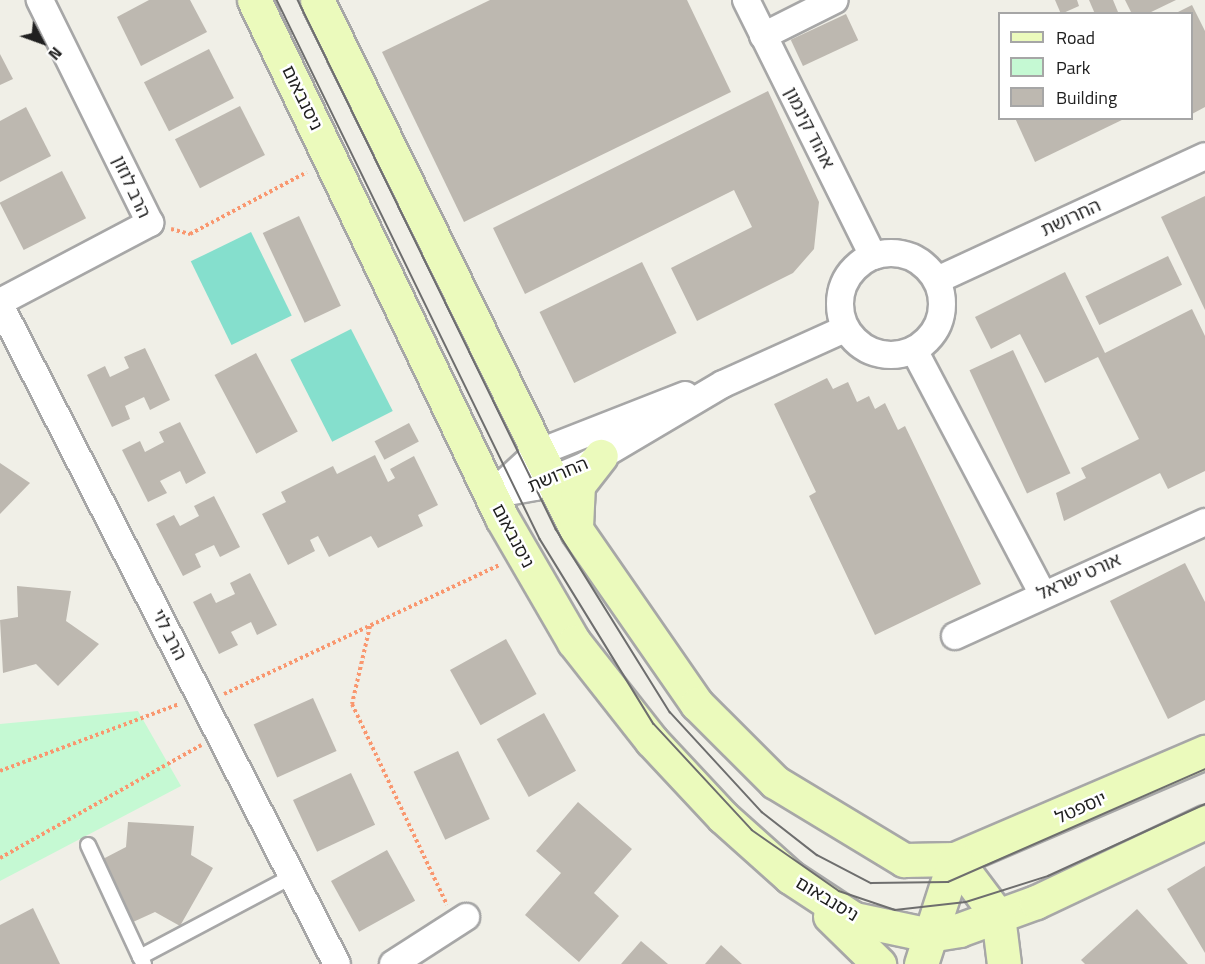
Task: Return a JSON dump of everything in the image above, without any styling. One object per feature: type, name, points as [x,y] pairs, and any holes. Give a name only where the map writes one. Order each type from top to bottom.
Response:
[{"type":"main road","name":"ניסנבאום","points":[[254,0],[491,495],[521,555],[574,642],[651,740],[723,817],[790,877],[854,919],[925,949]]},
{"type":"main road","points":[[317,0],[577,531],[697,704],[775,782],[904,860],[955,859]]},
{"type":"main road","points":[[577,531],[578,485],[601,456]]},
{"type":"main road","name":"יוספטל","points":[[955,859],[1205,752]]},
{"type":"main road","points":[[925,949],[1205,822]]},
{"type":"main road","points":[[955,859],[998,916],[1004,964]]},
{"type":"main road","points":[[925,949],[955,859]]},
{"type":"main road","points":[[790,877],[879,964]]},
{"type":"street","name":"הרב לוזון","points":[[0,303],[150,223],[40,0]]},
{"type":"street","name":"אהוד קינמון","points":[[746,0],[873,256]]},
{"type":"street","points":[[763,36],[835,0]]},
{"type":"street","name":"החרושת","points":[[937,280],[1205,156]]},
{"type":"street","points":[[873,256],[909,256],[937,280],[940,320],[914,350],[883,355],[855,341],[845,329],[840,312],[846,278],[873,256]]},
{"type":"street","name":"הרב לוי","points":[[0,303],[337,964]]},
{"type":"street","name":"החרושת","points":[[544,467],[601,456],[723,384],[845,329]]},
{"type":"street","points":[[914,350],[1042,593]]},
{"type":"street","name":"החרושת","points":[[491,495],[544,467],[635,411],[723,384]]},
{"type":"street","name":"אורט ישראל","points":[[955,636],[1042,593],[1205,522]]},
{"type":"street","points":[[393,964],[461,920]]},
{"type":"lane","points":[[88,845],[142,961],[293,876]]},
{"type":"path","points":[[190,234],[332,159]]},
{"type":"path","points":[[0,771],[203,700],[370,626],[521,555]]},
{"type":"path","points":[[370,626],[352,704],[461,920]]},
{"type":"path","points":[[0,858],[220,734]]},
{"type":"green space","points":[[138,711],[181,786],[0,881],[0,724]]},
{"type":"shaded area","points":[[251,232],[292,316],[232,345],[191,261]]},
{"type":"shaded area","points":[[351,329],[393,411],[332,442],[290,360]]},
{"type":"building","points":[[149,0],[190,0],[207,32],[141,66],[117,17]]},
{"type":"building","points":[[490,0],[687,0],[731,92],[464,222],[382,52]]},
{"type":"building","points":[[1055,0],[1077,0],[1079,6],[1060,12]]},
{"type":"building","points":[[1089,0],[1113,0],[1118,12],[1094,12]]},
{"type":"building","points":[[1125,0],[1176,0],[1151,12],[1131,12]]},
{"type":"building","points":[[1192,5],[1205,31],[1205,107],[1193,113],[1193,12],[1178,12]]},
{"type":"building","points":[[846,14],[858,40],[803,66],[791,40]]},
{"type":"building","points":[[209,49],[234,98],[169,131],[144,82]]},
{"type":"building","points":[[0,54],[13,79],[0,85]]},
{"type":"building","points":[[768,91],[819,202],[814,249],[793,273],[697,321],[671,268],[752,227],[734,190],[525,294],[493,228]]},
{"type":"building","points":[[240,106],[265,155],[200,188],[175,139]]},
{"type":"building","points":[[26,107],[51,156],[0,182],[0,121]]},
{"type":"building","points":[[1016,120],[1122,120],[1035,162]]},
{"type":"building","points":[[62,171],[86,218],[24,250],[0,203]]},
{"type":"building","points":[[1205,196],[1205,310],[1161,217]]},
{"type":"building","points":[[299,216],[341,306],[305,323],[263,233]]},
{"type":"building","points":[[1168,256],[1182,285],[1099,325],[1085,296]]},
{"type":"building","points":[[642,262],[677,333],[574,383],[540,312]]},
{"type":"building","points":[[1065,272],[1105,353],[1192,309],[1205,336],[1205,471],[1168,489],[1160,473],[1064,521],[1056,493],[1086,478],[1081,468],[1139,439],[1098,357],[1045,383],[1020,334],[991,349],[975,317]]},
{"type":"building","points":[[145,348],[170,400],[150,410],[144,397],[125,406],[130,419],[112,427],[87,375],[105,366],[110,377],[129,368],[124,357]]},
{"type":"building","points":[[1013,350],[1070,473],[1027,494],[969,370]]},
{"type":"building","points":[[256,353],[298,432],[256,454],[215,375]]},
{"type":"building","points":[[827,378],[833,389],[848,382],[857,402],[869,396],[875,409],[885,403],[898,430],[905,426],[981,584],[875,635],[809,496],[816,492],[774,404]]},
{"type":"building","points":[[180,422],[206,473],[186,484],[180,471],[160,481],[167,493],[148,502],[122,450],[140,441],[145,452],[164,442],[159,432]]},
{"type":"building","points":[[409,423],[419,442],[384,460],[375,441]]},
{"type":"building","points":[[375,455],[388,482],[395,478],[390,469],[414,456],[438,505],[418,515],[423,526],[378,548],[371,536],[329,557],[318,536],[310,540],[315,551],[288,565],[262,514],[286,502],[281,492],[333,466],[337,474]]},
{"type":"building","points":[[0,463],[30,483],[0,514]]},
{"type":"building","points":[[214,496],[240,547],[220,557],[214,545],[195,554],[201,567],[183,576],[156,524],[174,515],[180,526],[199,516],[194,506]]},
{"type":"building","points":[[1185,563],[1205,602],[1205,700],[1168,719],[1110,601]]},
{"type":"building","points":[[250,573],[277,625],[257,635],[251,622],[231,632],[238,645],[219,654],[193,602],[211,593],[216,603],[235,594],[230,583]]},
{"type":"building","points":[[17,586],[71,591],[66,621],[99,644],[58,686],[36,664],[3,673],[0,620],[18,617]]},
{"type":"building","points":[[506,639],[537,694],[481,725],[450,670]]},
{"type":"building","points":[[313,698],[337,751],[277,777],[254,724]]},
{"type":"building","points":[[544,713],[576,771],[529,797],[497,739]]},
{"type":"building","points":[[458,751],[490,819],[445,840],[414,772]]},
{"type":"building","points":[[351,773],[375,825],[317,852],[293,800]]},
{"type":"building","points":[[578,802],[632,849],[594,893],[619,916],[579,962],[525,915],[561,873],[536,851]]},
{"type":"building","points":[[128,822],[194,826],[191,855],[213,868],[180,926],[155,912],[133,922],[101,860],[126,847]]},
{"type":"building","points":[[387,850],[415,901],[359,932],[331,881]]},
{"type":"building","points":[[1205,866],[1205,953],[1167,889]]},
{"type":"building","points":[[33,908],[60,964],[0,964],[0,925]]},
{"type":"building","points":[[1137,909],[1188,964],[1085,964],[1081,960]]},
{"type":"building","points":[[641,941],[668,964],[621,964]]},
{"type":"building","points":[[721,945],[742,964],[705,964]]},
{"type":"tram line","points":[[277,0],[540,539],[654,724],[752,830],[839,891],[895,910],[966,902],[1048,876],[1205,804]]},
{"type":"tram line","points":[[298,0],[556,529],[670,712],[762,812],[817,855],[871,883],[948,882],[1205,769]]}]
